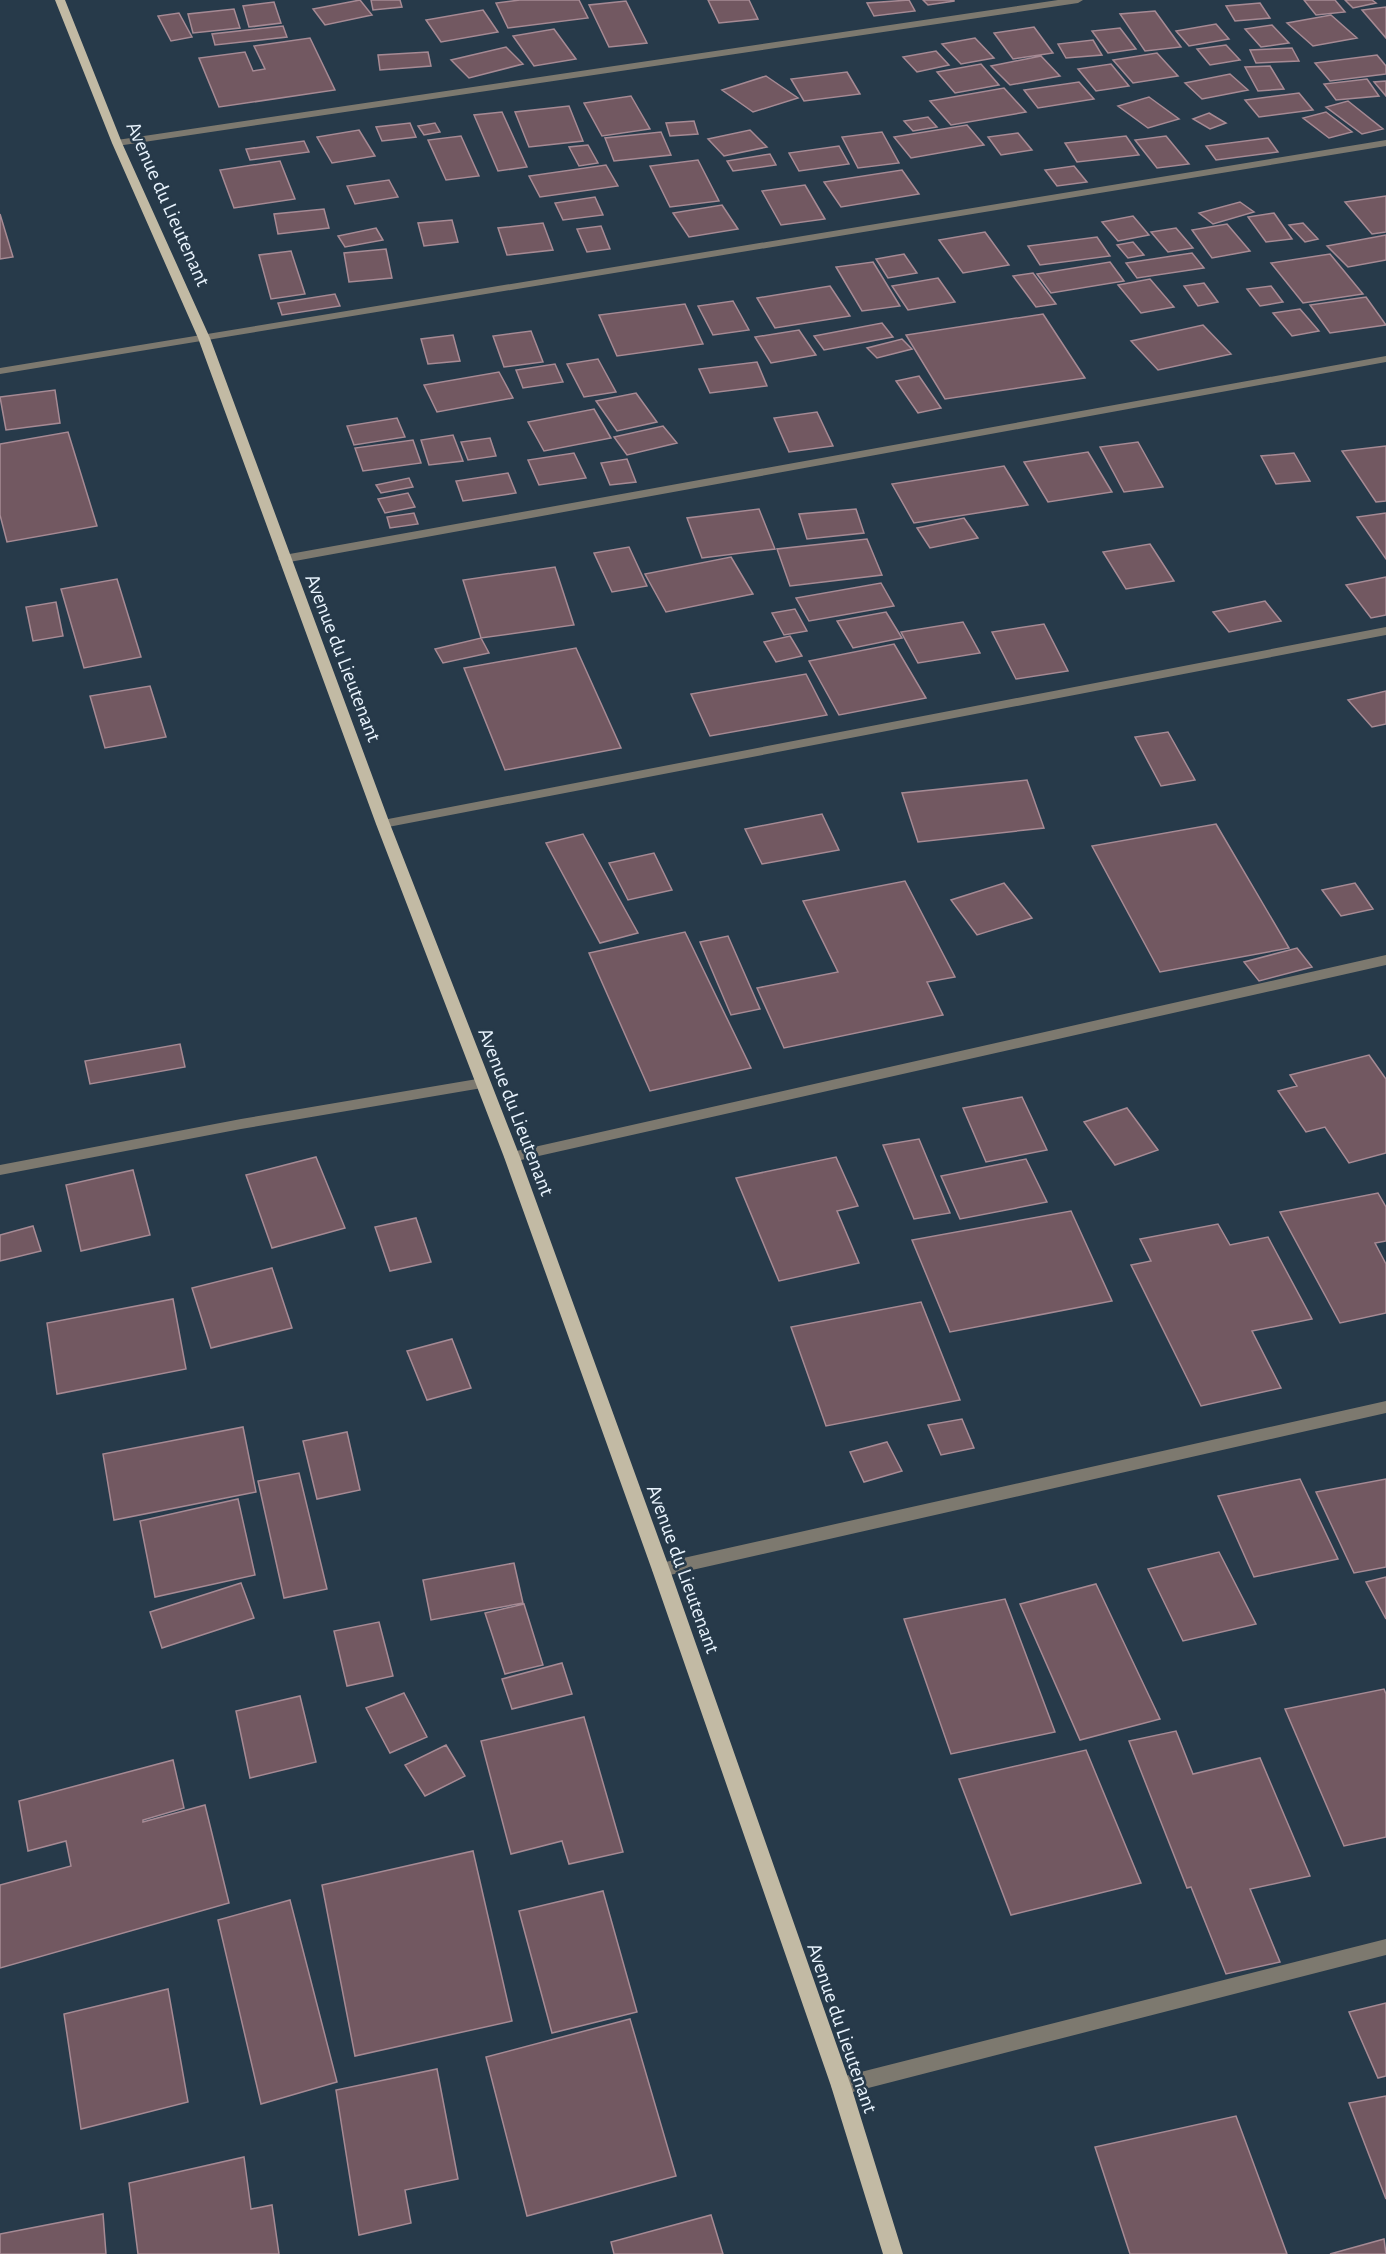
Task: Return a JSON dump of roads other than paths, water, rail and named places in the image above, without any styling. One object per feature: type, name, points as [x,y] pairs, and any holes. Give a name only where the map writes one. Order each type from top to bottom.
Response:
[{"type":"main road","name":"Avenue du Lieutenant","points":[[60,0],[117,143],[204,338],[383,824],[512,1157],[661,1570],[841,2086],[893,2254]]},
{"type":"street","points":[[117,143],[1078,0]]},
{"type":"street","points":[[0,370],[1386,143]]},
{"type":"street","points":[[284,560],[1386,359]]},
{"type":"street","points":[[383,824],[1386,631]]},
{"type":"street","points":[[512,1157],[1386,960]]},
{"type":"street","points":[[0,1170],[241,1124],[483,1083]]},
{"type":"street","points":[[661,1570],[1386,1407]]},
{"type":"street","points":[[841,2086],[1386,1947]]}]
